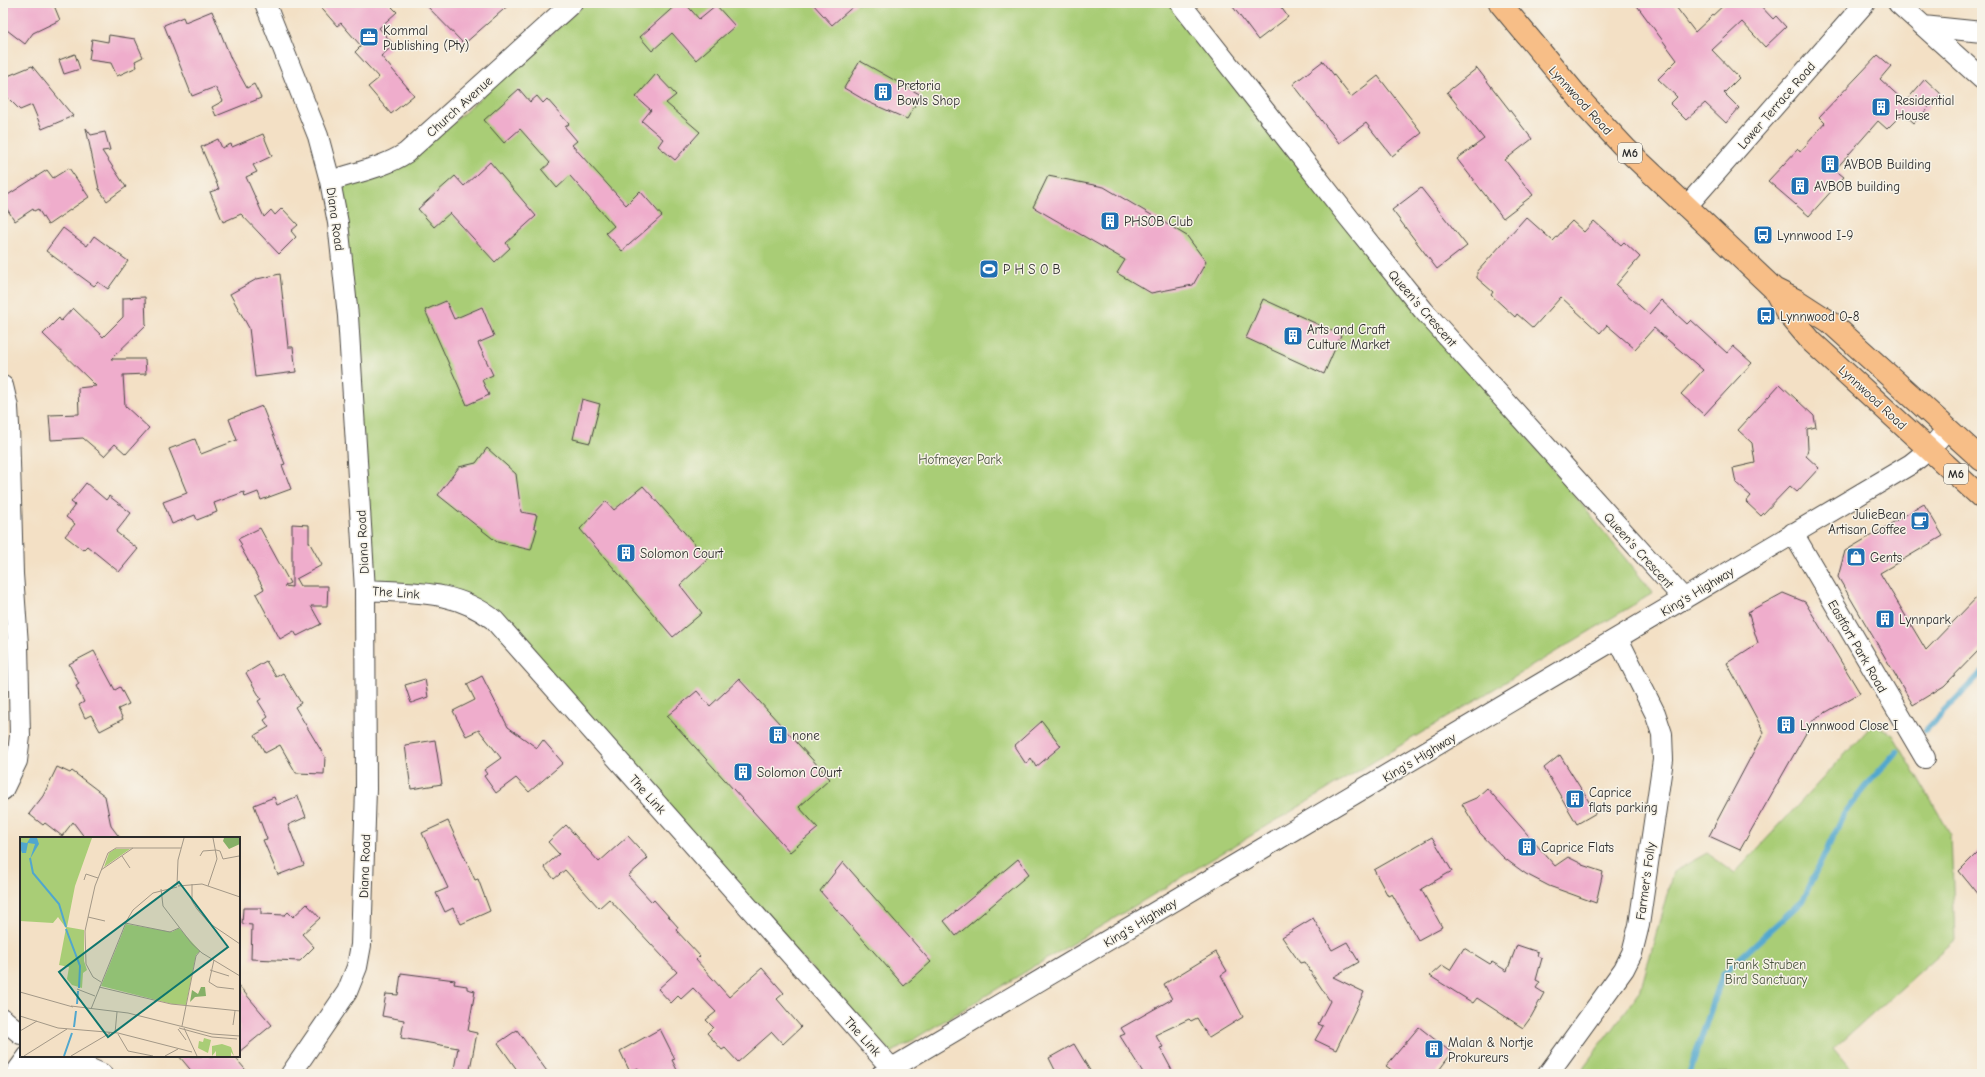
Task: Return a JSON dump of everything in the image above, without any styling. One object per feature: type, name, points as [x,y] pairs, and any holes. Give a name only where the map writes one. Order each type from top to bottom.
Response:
[{"type":"main road","name":"Lynnwood Road","points":[[1500,3],[1584,104],[1626,149],[1686,207],[1774,289],[1815,310],[1830,322],[1982,460]]},
{"type":"main road","name":"Lynnwood Road","points":[[1774,289],[1786,311],[1811,340],[1982,498]]},
{"type":"street","name":"Diana Road","points":[[265,3],[318,136],[330,181],[338,223],[348,316],[365,590],[366,789],[361,945],[357,967],[347,992],[291,1074]]},
{"type":"street","name":"Church Avenue","points":[[330,181],[356,172],[384,165],[406,153],[572,3]]},
{"type":"street","name":"Queen's Crescent","points":[[1180,3],[1344,212],[1424,311],[1684,599]]},
{"type":"street","name":"Lower Terrace Road","points":[[1686,207],[1865,3]]},
{"type":"street","points":[[1898,3],[1982,79]]},
{"type":"street","points":[[1923,26],[1982,32]]},
{"type":"street","points":[[3,386],[8,407],[10,425],[13,574],[18,645],[20,721],[17,761],[3,790]]},
{"type":"street","name":"King's Highway","points":[[887,1071],[1911,464],[1930,449],[1947,429]]},
{"type":"street","name":"Eastfort Park Road","points":[[1793,533],[1925,758]]},
{"type":"street","name":"The Link","points":[[365,590],[438,595],[452,598],[477,608],[494,620],[887,1071]]},
{"type":"street","name":"Farmer's Folly","points":[[1548,1074],[1624,969],[1632,952],[1639,925],[1663,760],[1662,734],[1655,713],[1618,638]]},
{"type":"street","points":[[3,1010],[20,1018]]},
{"type":"street","points":[[3,1019],[20,1033]]},
{"type":"street","points":[[16,1074],[27,1057]]},
{"type":"street","points":[[33,1074],[44,1057]]},
{"type":"street","points":[[51,1074],[74,1058]]},
{"type":"street","points":[[74,1058],[102,1074]]},
{"type":"street","points":[[74,1058],[113,1074]]},
{"type":"green space","name":"Hofmeyer Park","points":[[586,3],[1178,3],[1653,593],[891,1053],[471,605],[365,590],[330,181],[405,166]]},
{"type":"green space","name":"Frank Struben Bird Sanctuary","points":[[1874,723],[1893,735],[1951,835],[1955,940],[1834,1049],[1855,1074],[1578,1074],[1640,992],[1673,872],[1707,853],[1735,873]]},
{"type":"building","points":[[3,3],[53,3],[60,20],[33,33],[25,44],[3,27]]},
{"type":"building","name":"Kommal Publishing (Pty)","points":[[317,3],[388,3],[397,12],[379,28],[394,45],[381,56],[414,95],[391,114],[368,87],[379,78],[355,52],[361,46],[341,23],[337,26]]},
{"type":"building","points":[[424,3],[511,3],[464,44]]},
{"type":"building","points":[[678,3],[685,3],[699,19],[716,5],[735,26],[696,60],[672,33],[652,51],[640,37]]},
{"type":"building","points":[[812,3],[857,3],[832,25]]},
{"type":"building","points":[[1230,3],[1278,3],[1288,17],[1258,40]]},
{"type":"building","points":[[1635,3],[1673,3],[1695,32],[1726,3],[1758,3],[1773,19],[1776,16],[1786,27],[1765,47],[1742,22],[1712,50],[1739,78],[1724,93],[1739,108],[1726,123],[1705,103],[1686,120],[1670,104],[1677,97],[1658,79],[1677,60]]},
{"type":"building","points":[[212,11],[231,59],[247,88],[254,84],[261,98],[216,116],[212,107],[223,101],[215,87],[192,96],[164,25],[183,17],[185,22]]},
{"type":"building","points":[[109,35],[135,39],[143,57],[135,61],[137,67],[117,76],[111,63],[89,60],[92,39],[108,42]]},
{"type":"building","points":[[75,54],[80,69],[64,74],[59,60]]},
{"type":"building","points":[[1878,55],[1891,66],[1880,79],[1905,102],[1925,79],[1941,94],[1914,123],[1903,113],[1887,129],[1878,121],[1835,170],[1844,177],[1809,216],[1768,181],[1798,149],[1800,152],[1825,123],[1819,117]]},
{"type":"building","name":"Pretoria Bowls Shop","points":[[860,61],[921,95],[907,119],[868,102],[844,88]]},
{"type":"building","points":[[1323,61],[1351,97],[1378,76],[1422,133],[1392,156],[1366,123],[1339,143],[1293,84]]},
{"type":"building","points":[[32,66],[73,116],[42,129],[32,105],[20,110],[3,93],[3,78]]},
{"type":"building","points":[[1477,68],[1532,139],[1505,160],[1533,195],[1503,218],[1457,159],[1484,139],[1447,92]]},
{"type":"building","points":[[656,74],[676,95],[666,103],[700,132],[675,160],[658,146],[663,139],[642,121],[651,110],[636,97]]},
{"type":"building","points":[[519,89],[530,102],[537,96],[543,103],[547,99],[569,124],[565,127],[577,141],[572,145],[626,205],[640,191],[662,216],[622,251],[606,233],[614,226],[570,176],[557,188],[542,170],[550,163],[520,129],[504,143],[484,120]]},
{"type":"building","points":[[86,128],[91,135],[105,132],[110,150],[102,151],[126,187],[107,201],[99,189]]},
{"type":"building","points":[[263,134],[272,156],[253,165],[257,172],[246,177],[264,217],[271,210],[275,215],[282,208],[298,225],[291,231],[296,237],[279,254],[241,214],[223,222],[210,192],[219,189],[201,147],[218,139],[222,148],[231,144],[232,147]]},
{"type":"building","points":[[490,162],[536,216],[506,243],[510,248],[495,262],[450,213],[434,227],[418,209],[455,176],[464,186]]},
{"type":"building","points":[[69,168],[89,197],[48,225],[38,209],[34,211],[33,209],[15,221],[3,203],[3,198],[47,170],[53,178]]},
{"type":"building","name":"PHSOB Club","points":[[1048,176],[1104,187],[1187,236],[1206,262],[1193,285],[1151,293],[1117,273],[1125,260],[1033,207]]},
{"type":"building","points":[[1421,188],[1467,246],[1437,269],[1392,210]]},
{"type":"building","points":[[1526,217],[1553,241],[1572,221],[1584,232],[1594,221],[1621,245],[1624,242],[1640,257],[1616,285],[1649,314],[1661,300],[1687,324],[1691,320],[1727,353],[1733,346],[1752,363],[1704,415],[1681,394],[1703,370],[1654,328],[1635,349],[1607,325],[1600,333],[1561,297],[1533,328],[1517,314],[1515,317],[1491,295],[1493,292],[1477,278],[1477,272]]},
{"type":"building","points":[[63,228],[87,246],[94,236],[128,261],[108,289],[98,282],[94,286],[46,251]]},
{"type":"building","points":[[280,274],[288,347],[293,347],[296,372],[255,377],[249,328],[230,294],[257,279]]},
{"type":"building","points":[[145,297],[146,325],[111,359],[145,359],[146,374],[123,375],[125,406],[149,428],[126,454],[115,444],[104,456],[83,438],[51,440],[49,415],[79,414],[78,388],[96,386],[43,334],[59,318],[61,321],[73,308],[103,337],[123,317],[123,298]]},
{"type":"building","name":"Arts and Craft Culture Market","points":[[1263,299],[1341,335],[1324,374],[1246,338]]},
{"type":"building","points":[[446,301],[454,319],[482,307],[494,336],[478,343],[493,375],[482,380],[489,395],[467,405],[425,310]]},
{"type":"building","points":[[1780,384],[1814,416],[1816,427],[1807,429],[1808,449],[1806,456],[1819,468],[1797,492],[1790,486],[1761,516],[1746,502],[1751,496],[1736,483],[1733,468],[1755,463],[1752,443],[1738,430]]},
{"type":"building","points":[[582,399],[600,404],[590,443],[573,439]]},
{"type":"building","points":[[262,406],[285,464],[282,465],[291,489],[261,500],[258,492],[245,497],[244,492],[214,503],[217,512],[197,520],[195,515],[172,524],[163,502],[187,493],[169,449],[195,439],[201,454],[237,440],[229,419]]},
{"type":"building","points":[[487,448],[516,474],[521,512],[537,515],[534,527],[537,529],[531,550],[497,542],[438,495],[459,467],[476,463]]},
{"type":"building","points":[[86,483],[106,500],[109,496],[131,513],[116,532],[138,549],[119,572],[87,546],[83,550],[65,536],[75,524],[66,517],[75,505],[71,502]]},
{"type":"building","points":[[643,486],[708,559],[680,585],[702,613],[673,637],[580,529],[606,501],[614,510]]},
{"type":"building","name":"Lynnpark","points":[[1924,504],[1943,536],[1880,573],[1926,650],[1982,592],[1982,647],[1944,686],[1913,705],[1838,577],[1845,551]]},
{"type":"building","points":[[292,524],[309,525],[309,542],[322,565],[296,579],[300,586],[328,586],[327,606],[311,606],[321,624],[297,636],[294,631],[280,639],[256,594],[264,589],[240,546],[242,545],[238,539],[260,528],[290,583],[284,586],[292,587]]},
{"type":"building","name":"Lynnwood Close I","points":[[1783,593],[1805,602],[1860,693],[1814,719],[1740,850],[1709,836],[1764,732],[1727,663],[1758,643],[1748,612]]},
{"type":"building","points":[[94,651],[115,690],[120,687],[129,704],[118,709],[123,719],[100,731],[91,715],[85,718],[79,705],[84,702],[76,686],[79,684],[69,664]]},
{"type":"building","points":[[266,661],[276,677],[283,673],[301,703],[295,707],[325,757],[324,774],[296,773],[280,745],[265,753],[255,735],[269,727],[264,720],[268,717],[258,701],[261,699],[246,673]]},
{"type":"building","points":[[482,676],[508,727],[537,748],[543,740],[563,763],[529,792],[516,778],[496,793],[484,776],[487,774],[484,770],[501,758],[479,730],[466,736],[453,711],[475,700],[467,684]]},
{"type":"building","points":[[425,679],[428,697],[411,703],[405,685]]},
{"type":"building","points":[[739,679],[830,779],[799,807],[818,828],[790,852],[667,716],[697,691],[710,706]]},
{"type":"building","points":[[1042,721],[1061,746],[1036,767],[1031,758],[1026,764],[1014,746]]},
{"type":"building","points":[[435,740],[442,784],[411,789],[405,745]]},
{"type":"building","name":"Caprice flats parking","points":[[1560,755],[1596,813],[1577,824],[1544,768]]},
{"type":"building","points":[[57,767],[70,773],[72,771],[105,796],[111,826],[119,837],[84,837],[73,822],[62,836],[45,823],[43,825],[29,814],[43,796]]},
{"type":"building","name":"Caprice Flats","points":[[1487,788],[1555,866],[1568,857],[1582,865],[1603,872],[1596,903],[1549,886],[1526,874],[1504,858],[1479,832],[1462,804],[1476,798]]},
{"type":"building","points":[[298,796],[306,817],[288,825],[304,865],[278,875],[263,840],[267,839],[254,805],[274,797],[277,805]]},
{"type":"building","points":[[448,821],[475,880],[478,879],[490,911],[461,924],[453,908],[445,912],[436,893],[448,888],[422,833]]},
{"type":"building","points":[[566,825],[599,862],[628,836],[648,858],[628,876],[652,902],[654,900],[678,927],[676,930],[700,956],[696,960],[729,997],[762,968],[784,993],[777,999],[801,1027],[783,1044],[772,1032],[738,1062],[725,1048],[722,1050],[707,1033],[713,1027],[706,1020],[716,1012],[693,988],[681,999],[678,996],[671,1003],[658,989],[677,972],[609,899],[599,908],[565,870],[554,879],[544,867],[559,854],[548,842]]},
{"type":"building","points":[[1432,837],[1452,871],[1421,889],[1442,927],[1418,940],[1392,894],[1388,896],[1374,870]]},
{"type":"building","points":[[1982,848],[1982,900],[1959,871]]},
{"type":"building","points":[[1018,859],[1029,874],[956,936],[944,921]]},
{"type":"building","points":[[843,862],[931,962],[904,986],[820,891]]},
{"type":"building","points":[[307,904],[320,918],[302,934],[314,947],[300,961],[251,959],[252,925],[242,924],[243,908],[261,908],[261,914],[285,915],[288,912],[293,917]]},
{"type":"building","points":[[1313,918],[1332,950],[1347,942],[1359,962],[1333,977],[1364,992],[1336,1050],[1315,1040],[1323,1026],[1318,1024],[1330,1001],[1304,962],[1300,963],[1282,937]]},
{"type":"building","points":[[1517,945],[1538,952],[1537,956],[1542,958],[1536,980],[1540,982],[1536,988],[1544,993],[1531,1017],[1523,1028],[1477,998],[1473,1003],[1430,976],[1442,965],[1450,970],[1464,948],[1490,964],[1492,962],[1507,971]]},
{"type":"building","points":[[1216,952],[1227,971],[1221,975],[1243,1017],[1209,1038],[1197,1018],[1191,1021],[1189,1019],[1155,1035],[1163,1047],[1160,1048],[1174,1074],[1144,1074],[1120,1036],[1125,1034],[1121,1028],[1172,999],[1164,984]]},
{"type":"building","points":[[401,973],[455,980],[454,984],[467,986],[467,989],[475,991],[468,1031],[477,1033],[469,1074],[453,1074],[458,1048],[401,1038],[404,1020],[382,1016],[386,994],[398,995]]},
{"type":"building","points":[[240,987],[272,1025],[240,1051]]},
{"type":"building","name":"Malan & Nortje Prokureurs","points":[[1419,1027],[1452,1053],[1436,1074],[1397,1074],[1386,1066]]},
{"type":"building","points":[[660,1029],[675,1059],[672,1060],[679,1074],[640,1074],[638,1068],[630,1072],[620,1051]]},
{"type":"building","points":[[517,1030],[549,1074],[520,1074],[498,1043]]},
{"type":"building","points":[[1074,1044],[1092,1074],[1057,1074],[1049,1058]]},
{"type":"building","points":[[180,1057],[235,1057],[249,1074],[194,1074]]},
{"type":"waterway","points":[[1926,730],[1982,672]]},
{"type":"waterway","points":[[1689,1074],[1723,974],[1802,901],[1844,814],[1864,788],[1897,751]]},
{"type":"place","name":"Kommal Publishing (Pty)","points":[[369,37]]},
{"type":"place","name":"Pretoria Bowls Shop","points":[[883,92]]},
{"type":"place","name":"Residential House","points":[[1881,107]]},
{"type":"place","name":"AVBOB Building","points":[[1830,164]]},
{"type":"place","name":"AVBOB building","points":[[1800,186]]},
{"type":"place","name":"PHSOB Club","points":[[1110,221]]},
{"type":"place","name":"Lynnwood I-9","points":[[1763,235]]},
{"type":"place","name":"P H S O B","points":[[989,269]]},
{"type":"place","name":"Lynnwood O-8","points":[[1766,316]]},
{"type":"place","name":"Arts and Craft Culture Market","points":[[1293,336]]},
{"type":"place","name":"JulieBean Artisan Coffee","points":[[1920,521]]},
{"type":"place","name":"Solomon Court","points":[[626,553]]},
{"type":"place","name":"Gents","points":[[1856,557]]},
{"type":"place","name":"Lynnpark","points":[[1885,619]]},
{"type":"place","name":"Lynnwood Close I","points":[[1786,725]]},
{"type":"place","name":"none","points":[[778,735]]},
{"type":"place","name":"Solomon COurt","points":[[743,772]]},
{"type":"place","name":"Caprice flats parking","points":[[1575,799]]},
{"type":"place","name":"Caprice Flats","points":[[1527,847]]},
{"type":"place","name":"Malan & Nortje Prokureurs","points":[[1434,1049]]}]
